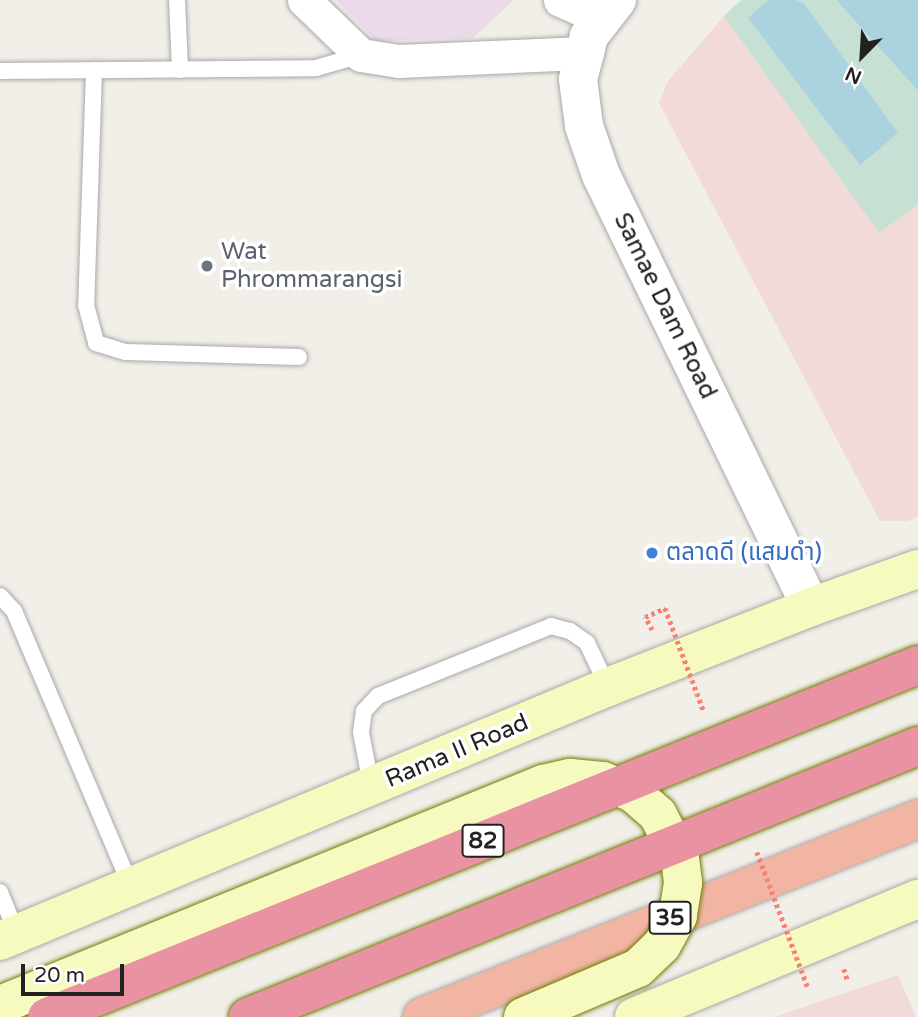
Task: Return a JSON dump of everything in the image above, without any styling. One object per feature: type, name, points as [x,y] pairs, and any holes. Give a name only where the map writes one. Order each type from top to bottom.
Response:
[{"type":"highway","name":"82","points":[[47,1017],[918,665]]},
{"type":"highway","points":[[83,1017],[918,680]]},
{"type":"highway","points":[[248,1017],[918,746]]},
{"type":"highway","name":"35","points":[[422,1017],[918,819]]},
{"type":"main road","name":"Rama II Road","points":[[9,937],[608,688],[811,607],[918,569]]},
{"type":"main road","points":[[0,1005],[542,784],[570,778],[603,781],[633,793],[658,815],[681,858],[683,883],[678,916],[662,945],[638,968],[523,1017]]},
{"type":"main road","points":[[634,1017],[914,910]]},
{"type":"street","points":[[304,0],[361,55],[400,61],[585,52]]},
{"type":"street","points":[[560,0],[610,9]]},
{"type":"street","name":"Samae Dam Road","points":[[610,9],[589,36],[578,79],[584,126],[601,174],[811,607]]},
{"type":"lane","points":[[177,0],[180,70]]},
{"type":"lane","points":[[0,71],[316,68],[361,55]]},
{"type":"lane","points":[[94,70],[86,305],[96,343],[126,352],[299,356]]},
{"type":"lane","points":[[0,596],[14,611],[131,886]]},
{"type":"lane","points":[[371,787],[361,732],[364,711],[378,696],[551,626],[570,631],[587,643],[608,688]]},
{"type":"lane","points":[[0,892],[9,937]]},
{"type":"shaded area","points":[[336,0],[514,0],[473,38],[376,41]]},
{"type":"shaded area","points":[[724,16],[879,233],[918,204],[918,517],[908,521],[880,521],[659,103],[668,81]]},
{"type":"shaded area","points":[[898,975],[916,1017],[774,1017]]},
{"type":"green space","points":[[741,0],[768,0],[749,18],[898,133],[804,3],[796,0],[836,0],[918,91],[918,204],[879,233],[724,16]]},
{"type":"water","points":[[768,0],[796,0],[804,3],[898,133],[860,165],[748,18]]},
{"type":"water","points":[[836,0],[918,0],[918,91]]},
{"type":"place","name":"Wat Phrommarangsi","points":[[207,266]]},
{"type":"place","name":"ตลาดดี (แสมดำ)","points":[[652,553]]}]
